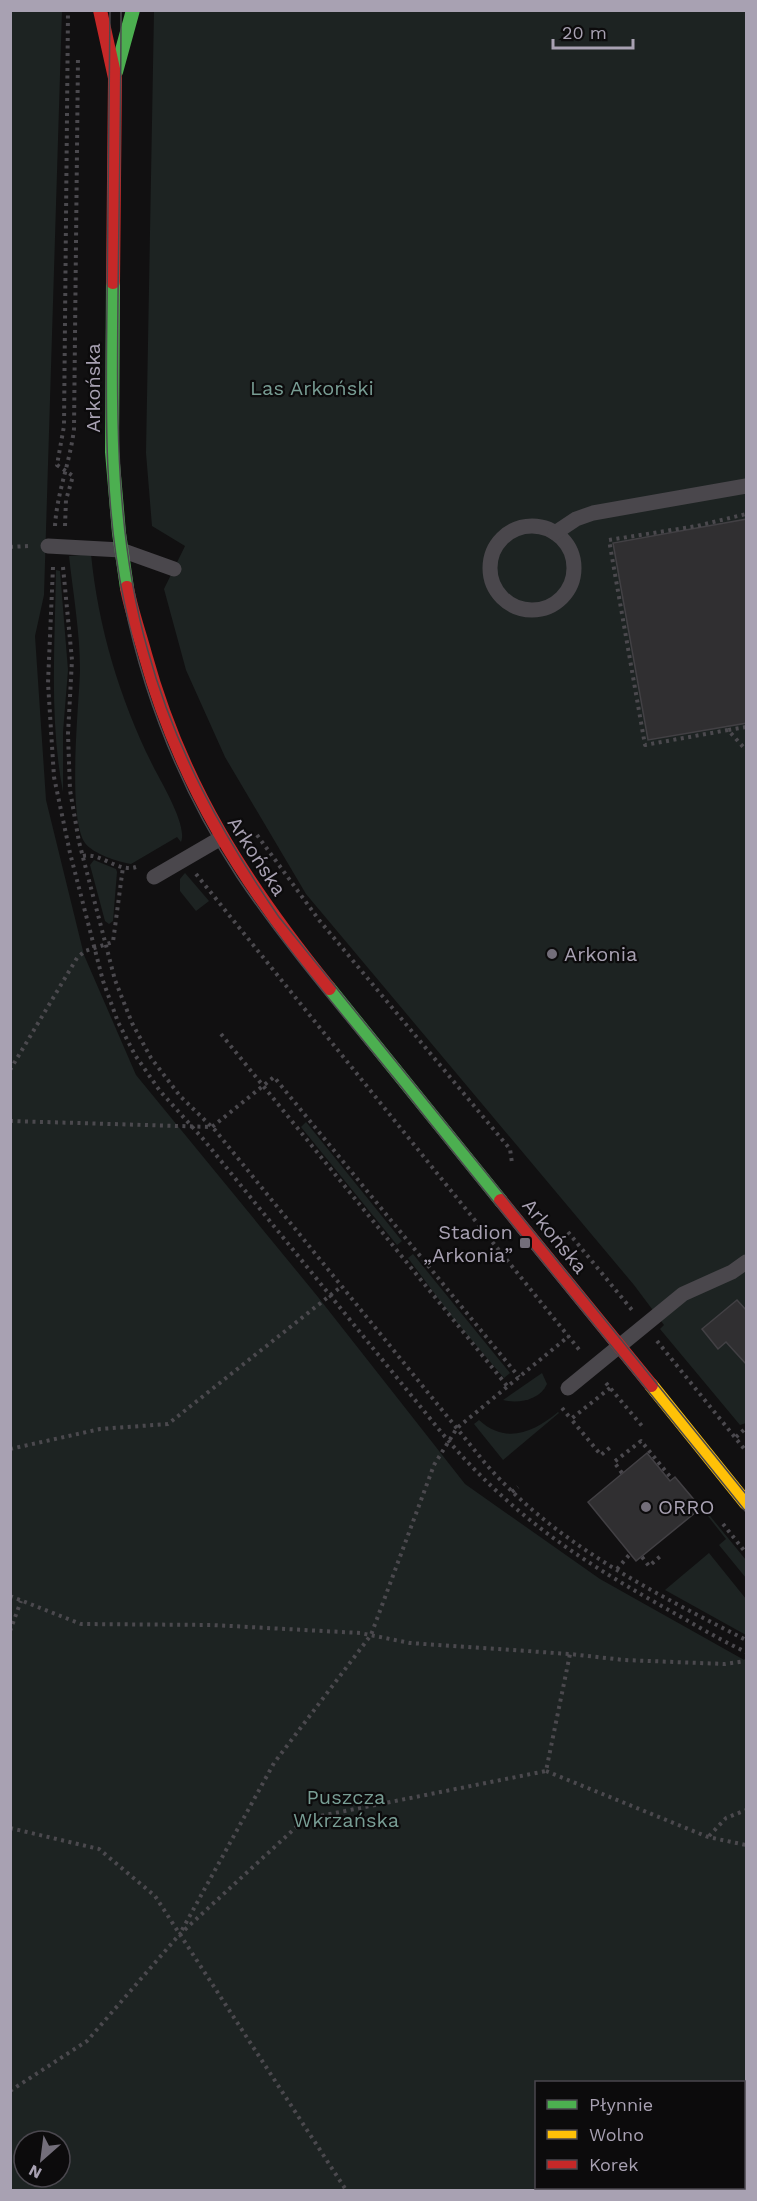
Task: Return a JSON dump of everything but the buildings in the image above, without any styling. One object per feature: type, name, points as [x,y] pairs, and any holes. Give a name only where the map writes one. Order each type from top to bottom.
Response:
[{"type":"street","name":"Arkońska","points":[[100,10],[115,53],[112,424],[121,550],[135,626],[160,709],[192,784],[221,838],[259,898],[319,977],[747,1503]]},
{"type":"street","name":"Arkońska","points":[[115,53],[133,10]]},
{"type":"lane","points":[[110,10],[115,53]]},
{"type":"lane","points":[[115,53],[122,10]]},
{"type":"lane","points":[[555,533],[576,519],[593,513],[747,486]]},
{"type":"lane","points":[[528,526],[542,527],[555,533],[564,541],[574,563],[570,587],[562,597],[542,609],[529,610],[506,601],[497,591],[491,578],[490,563],[498,544],[514,530],[528,526]]},
{"type":"lane","points":[[51,546],[121,550],[174,569]]},
{"type":"lane","points":[[154,877],[221,838]]},
{"type":"lane","points":[[568,1388],[684,1294],[747,1263]]},
{"type":"path","points":[[78,46],[74,429],[70,456],[57,495],[51,546],[48,683],[53,766],[63,827],[111,1003],[128,1042],[156,1086],[193,1126],[449,1441],[508,1502],[554,1541],[598,1570],[747,1652]]},
{"type":"path","points":[[747,514],[697,526],[609,540],[645,745],[747,727]]},
{"type":"path","points":[[728,730],[747,750]]},
{"type":"path","points":[[255,832],[319,920],[510,1149],[510,1160],[517,1169]]},
{"type":"path","points":[[83,856],[93,855],[131,869],[141,865]]},
{"type":"path","points":[[185,859],[645,1429]]},
{"type":"path","points":[[10,1070],[77,958],[85,951],[110,945],[115,937],[123,867]]},
{"type":"path","points":[[221,1034],[508,1387]]},
{"type":"path","points":[[10,1121],[212,1127],[274,1077],[519,1377]]},
{"type":"path","points":[[561,1224],[747,1451]]},
{"type":"path","points":[[10,1449],[100,1429],[168,1424],[342,1286]]},
{"type":"path","points":[[179,1935],[274,1763],[371,1635],[434,1465],[457,1428],[575,1332]]},
{"type":"path","points":[[610,1388],[571,1419],[601,1455],[613,1445]]},
{"type":"path","points":[[735,1437],[747,1428]]},
{"type":"path","points":[[622,1473],[614,1462],[641,1441],[672,1479]]},
{"type":"path","points":[[512,1492],[518,1486]]},
{"type":"path","points":[[717,1516],[747,1553]]},
{"type":"path","points":[[617,1569],[630,1554]]},
{"type":"path","points":[[642,1557],[649,1566],[663,1554]]},
{"type":"path","points":[[10,1596],[81,1624],[212,1625],[371,1635],[410,1642],[624,1660],[724,1664],[747,1661]]},
{"type":"path","points":[[10,1631],[21,1601]]},
{"type":"path","points":[[546,1771],[570,1654]]},
{"type":"path","points":[[10,2091],[87,2041],[179,1935],[305,1819],[546,1771],[708,1837],[747,1845]]},
{"type":"path","points":[[708,1837],[726,1818],[747,1810]]},
{"type":"path","points":[[10,1828],[99,1849],[155,1896],[346,2190]]},
{"type":"green space","name":"Puszcza Wkrzańska","points":[[62,10],[44,595],[35,636],[46,800],[84,955],[136,1075],[318,1297],[465,1484],[600,1579],[746,1661],[746,2190],[11,2190],[10,11]]},
{"type":"green space","name":"Las Arkoński","points":[[154,11],[746,11],[746,1423],[740,1425],[660,1329],[664,1325],[634,1285],[306,894],[225,757],[186,670],[164,589],[185,546],[152,526],[146,453]]},
{"type":"green space","points":[[91,554],[99,609],[112,663],[141,741],[181,826],[181,842],[177,837],[131,864],[106,857],[89,847],[80,829],[76,810],[75,760],[80,656],[69,556]]},
{"type":"green space","points":[[56,570],[60,571],[68,670],[63,732],[63,792],[54,709]]},
{"type":"green space","points":[[94,860],[116,869],[117,872],[113,921],[109,924],[105,921],[90,865]]},
{"type":"green space","points":[[185,873],[209,901],[196,911],[180,891],[180,879]]},
{"type":"green space","points":[[306,1122],[402,1241],[397,1245],[301,1127]]},
{"type":"green space","points":[[413,1254],[510,1373],[504,1378],[453,1318],[408,1258]]},
{"type":"green space","points":[[542,1373],[547,1384],[539,1394],[522,1401],[503,1400]]},
{"type":"green space","points":[[558,1412],[503,1460],[474,1424],[479,1420],[499,1432],[520,1433],[530,1430]]},
{"type":"green space","points":[[701,1505],[746,1560],[746,1578],[719,1545],[726,1539]]},
{"type":"green space","points":[[709,1553],[746,1599],[746,1635],[665,1590]]},
{"type":"tram line","points":[[110,10],[106,377],[109,489],[117,564],[132,638],[167,744],[182,779],[217,845],[277,933],[746,1512]]},
{"type":"tram line","points":[[121,10],[118,344],[120,476],[129,564],[137,608],[159,687],[186,756],[202,790],[238,854],[279,917],[746,1494]]},
{"type":"traffic: fast","points":[[116,72],[133,10]]},
{"type":"traffic: fast","points":[[113,282],[112,452],[119,533],[127,588]]},
{"type":"traffic: fast","points":[[329,988],[501,1201]]},
{"type":"traffic: slow","points":[[651,1385],[746,1503]]},
{"type":"traffic: jam","points":[[100,10],[115,78],[113,282]]},
{"type":"traffic: jam","points":[[127,588],[160,702],[197,790],[243,871],[269,910],[329,988]]},
{"type":"traffic: jam","points":[[501,1201],[651,1385]]},
{"type":"place","name":"Arkonia","points":[[552,954]]},
{"type":"place","name":"Stadion „Arkonia”","points":[[525,1243]]},
{"type":"place","name":"ORRO","points":[[646,1507]]}]
